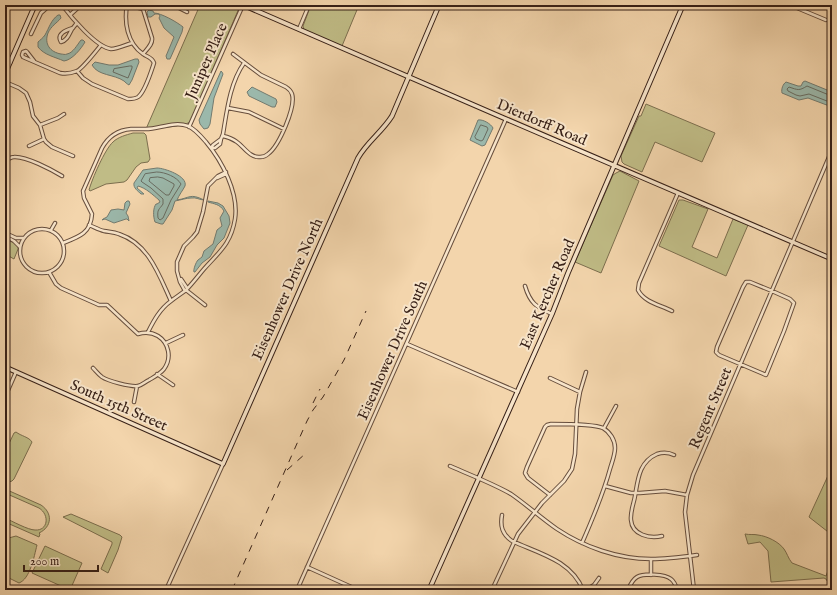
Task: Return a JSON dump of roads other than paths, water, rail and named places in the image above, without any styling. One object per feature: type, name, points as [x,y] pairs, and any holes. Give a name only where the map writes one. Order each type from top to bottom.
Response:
[{"type":"street","points":[[5,74],[35,5]]},
{"type":"street","points":[[31,34],[41,13],[50,5]]},
{"type":"street","points":[[62,5],[77,23],[106,48],[115,49],[132,43]]},
{"type":"street","points":[[70,15],[81,5]]},
{"type":"street","points":[[86,5],[96,7],[107,5]]},
{"type":"street","points":[[77,71],[83,78],[92,84],[128,99],[138,97],[144,90],[154,63],[151,58],[143,54],[132,43],[125,16],[127,5],[143,9]]},
{"type":"street","points":[[143,54],[152,40],[143,9],[145,5]]},
{"type":"street","points":[[173,5],[187,12]]},
{"type":"street","name":"Dierdorff Road","points":[[243,5],[506,120],[832,259]]},
{"type":"street","name":"Juniper Place","points":[[189,127],[243,5]]},
{"type":"street","points":[[300,29],[309,5]]},
{"type":"street","name":"Eisenhower Drive North","points":[[166,590],[356,164],[366,146],[392,116],[439,5]]},
{"type":"street","name":"East Kercher Road","points":[[429,590],[552,314],[568,273],[683,5]]},
{"type":"street","points":[[790,5],[826,20]]},
{"type":"street","points":[[73,28],[62,33],[60,39],[61,42],[66,40],[77,23]]},
{"type":"street","points":[[34,61],[26,51],[23,52],[23,57],[63,73],[77,71],[101,45]]},
{"type":"street","points":[[222,137],[235,141],[251,156],[257,158],[268,155],[284,129],[292,104],[291,92],[285,86],[263,76],[233,54]]},
{"type":"street","points":[[5,58],[7,58],[10,63]]},
{"type":"street","points":[[5,64],[10,63]]},
{"type":"street","points":[[211,148],[215,148],[220,144],[233,85],[244,63]]},
{"type":"street","points":[[5,82],[19,88],[26,94],[30,102],[33,116],[40,125],[44,139],[50,146],[73,156]]},
{"type":"street","points":[[228,108],[249,112],[284,129]]},
{"type":"street","points":[[40,125],[64,114]]},
{"type":"street","name":"Eisenhower Drive South","points":[[297,590],[506,120]]},
{"type":"street","points":[[63,243],[81,235],[86,231],[89,225],[92,214],[84,198],[83,191],[102,148],[108,140],[118,132],[127,129],[146,129],[177,124],[189,127],[199,133],[218,157],[226,173],[235,204],[235,220],[232,231],[222,250],[186,290],[171,301],[159,313],[148,332]]},
{"type":"street","points":[[29,146],[44,139]]},
{"type":"street","name":"Regent Street","points":[[694,590],[685,512],[687,495],[693,475],[832,150]]},
{"type":"street","points":[[5,160],[14,157],[27,159],[62,176]]},
{"type":"street","points":[[205,305],[186,290],[180,282],[176,267],[184,246],[197,232],[206,202],[208,186],[216,178],[226,173]]},
{"type":"street","points":[[672,310],[646,299],[638,290],[639,283],[678,193]]},
{"type":"street","points":[[5,200],[8,201],[8,204],[5,207]]},
{"type":"street","points":[[51,230],[54,223]]},
{"type":"street","points":[[89,225],[104,231],[119,234],[134,241],[143,249],[155,265],[171,301]]},
{"type":"street","points":[[44,228],[51,230],[58,235],[63,243],[65,252],[62,262],[58,267],[49,272],[34,272],[28,269],[21,259],[20,247],[24,237],[31,231],[44,228]]},
{"type":"street","points":[[5,235],[16,238],[24,237]]},
{"type":"street","points":[[5,235],[16,242],[20,247]]},
{"type":"street","points":[[49,272],[56,284],[61,288],[99,305],[107,305],[138,334],[148,332],[158,336],[166,343],[168,360],[164,369],[137,386],[103,378],[93,368]]},
{"type":"street","points":[[750,282],[790,299],[794,304],[766,375],[740,364],[718,355],[716,352],[744,285],[750,282]]},
{"type":"street","points":[[525,286],[529,298],[533,304],[552,314]]},
{"type":"street","points":[[166,343],[183,335]]},
{"type":"street","points":[[407,344],[518,392]]},
{"type":"street","name":"South 15th Street","points":[[5,367],[223,464]]},
{"type":"street","points":[[5,397],[16,372]]},
{"type":"street","points":[[492,590],[520,530],[564,481],[572,469],[575,454],[577,409],[586,372]]},
{"type":"street","points":[[158,374],[173,385]]},
{"type":"street","points":[[550,378],[580,392]]},
{"type":"street","points":[[134,402],[137,386]]},
{"type":"street","points":[[604,428],[616,406]]},
{"type":"street","points":[[550,495],[527,477],[525,473],[544,428],[551,424],[604,428],[612,437],[615,447],[614,455],[596,513],[582,543]]},
{"type":"street","points":[[662,536],[656,538],[637,532],[633,527],[631,519],[640,470],[654,455],[668,452],[674,455]]},
{"type":"street","points":[[450,466],[511,494],[559,530],[582,543],[598,549],[614,554],[651,559],[697,555]]},
{"type":"street","points":[[605,486],[626,492],[636,493],[665,491],[687,495]]},
{"type":"street","points":[[502,514],[501,522],[503,532],[506,536],[514,542],[558,561],[575,576],[583,590]]},
{"type":"street","points":[[651,559],[651,575]]},
{"type":"street","points":[[307,567],[358,590]]},
{"type":"street","points":[[628,590],[631,583],[643,575],[667,577],[672,579],[678,590]]},
{"type":"street","points":[[586,590],[594,585],[599,578]]},
{"type":"water","points":[[149,10],[153,11],[154,13],[161,14],[169,18],[183,27],[170,59],[167,59],[166,56],[174,37],[164,28],[159,18],[159,14],[148,17],[147,12]]},
{"type":"water","points":[[58,15],[60,15],[61,18],[51,28],[47,37],[47,44],[51,49],[57,53],[66,54],[73,50],[81,40],[85,42],[79,51],[64,61],[46,54],[38,47],[38,42],[44,36]]},
{"type":"water","points":[[138,59],[139,62],[129,85],[120,79],[98,71],[92,65],[95,62],[118,65]]},
{"type":"water","points":[[221,71],[223,74],[214,98],[210,124],[208,128],[204,129],[199,120]]},
{"type":"water","points":[[805,81],[832,92],[832,107],[808,98],[799,100],[782,93],[782,87],[786,82],[801,86]]},
{"type":"water","points":[[252,87],[276,99],[277,102],[275,107],[249,96],[247,92]]},
{"type":"water","points":[[478,120],[487,122],[493,128],[485,145],[482,146],[470,140]]},
{"type":"water","points":[[157,168],[175,173],[185,182],[185,186],[177,200],[193,196],[204,200],[187,198],[175,201],[172,210],[163,224],[155,222],[154,210],[156,204],[160,202],[159,200],[147,190],[138,186],[137,188],[144,194],[141,194],[134,186],[134,183],[143,170]]},
{"type":"water","points":[[129,201],[130,204],[126,213],[129,221],[126,219],[114,223],[105,219],[102,220],[107,217],[111,210],[124,210],[125,203]]},
{"type":"water","points":[[208,201],[218,203],[223,206],[229,216],[230,223],[224,238],[217,245],[210,257],[194,272],[197,261],[202,257],[204,251],[213,244],[217,230],[222,226],[220,218],[224,211],[219,206]]},
{"type":"railway","points":[[232,590],[307,421],[323,397],[344,360],[366,311]]},
{"type":"railway","points":[[313,403],[320,389]]},
{"type":"railway","points":[[287,470],[305,454]]}]
